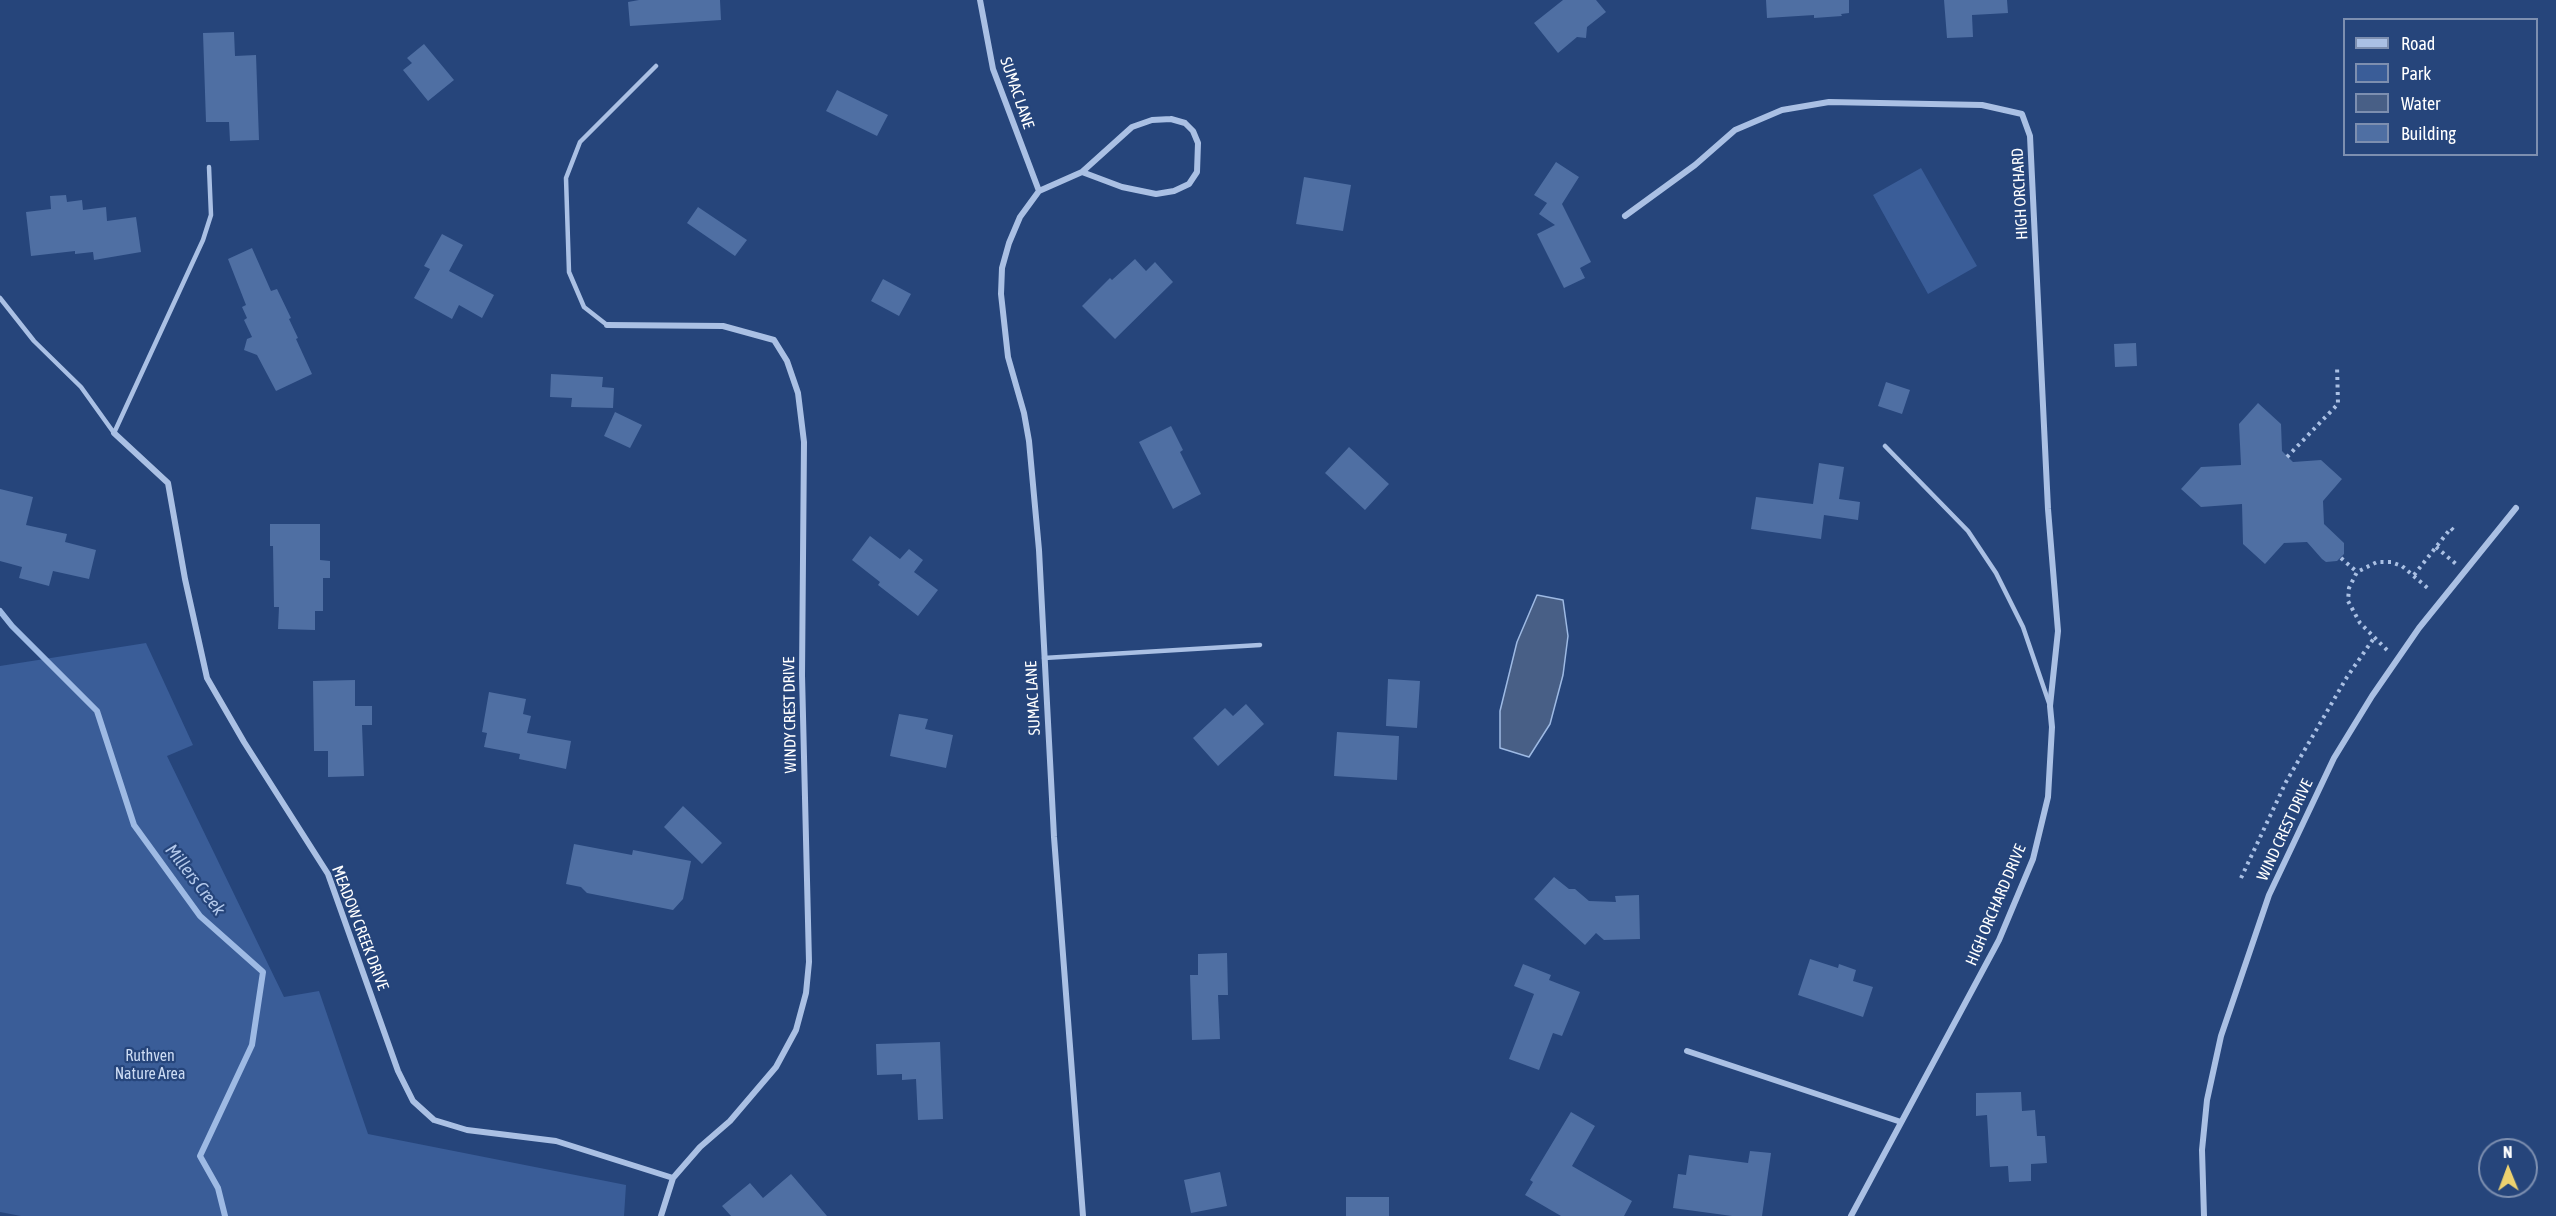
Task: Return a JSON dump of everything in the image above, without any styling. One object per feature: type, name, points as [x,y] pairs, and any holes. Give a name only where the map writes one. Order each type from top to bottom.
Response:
[{"type":"street","name":"SUMAC LANE","points":[[980,0],[993,69],[1039,191],[1020,218],[1009,243],[1002,268],[1001,294],[1008,357],[1024,412],[1029,441],[1039,550],[1055,848],[1083,1216]]},
{"type":"street","name":"HIGH ORCHARD","points":[[1625,216],[1695,165],[1735,130],[1782,110],[1829,102],[1982,105],[2022,114],[2030,136],[2048,509],[2058,631],[2050,706]]},
{"type":"street","points":[[1039,191],[1082,172],[1122,134],[1132,127],[1152,120],[1171,119],[1185,123],[1193,131],[1198,143],[1197,172],[1189,184],[1173,191],[1156,194],[1122,187],[1082,172]]},
{"type":"street","name":"WINDY CREST DRIVE","points":[[607,325],[723,326],[774,340],[788,361],[798,393],[804,442],[802,675],[807,993],[796,1030],[776,1067],[730,1121],[700,1147],[673,1178],[661,1216]]},
{"type":"street","name":"MEADOW CREEK DRIVE","points":[[114,433],[168,483],[185,579],[207,678],[244,742],[328,874],[398,1071],[413,1101],[434,1120],[467,1130],[556,1141],[673,1178]]},
{"type":"street","name":"WIND CREST DRIVE","points":[[2204,1216],[2202,1150],[2207,1100],[2221,1036],[2269,895],[2334,758],[2372,696],[2419,628],[2516,508]]},
{"type":"street","name":"HIGH ORCHARD DRIVE","points":[[1851,1216],[1999,940],[2033,859],[2048,797],[2052,727],[2050,706]]},
{"type":"street","points":[[1687,1051],[1902,1122]]},
{"type":"lane","points":[[607,325],[584,307],[568,272],[566,178],[580,142],[656,66]]},
{"type":"lane","points":[[0,298],[34,340],[81,387],[114,433],[203,240],[211,215],[208,167]]},
{"type":"lane","name":"HIGH ORCHARD DRIVE","points":[[1885,446],[1968,531],[1996,573],[2023,627],[2050,706]]},
{"type":"lane","points":[[1044,658],[1260,645]]},
{"type":"path","points":[[2287,457],[2338,404],[2337,365]]},
{"type":"path","points":[[2414,575],[2451,528],[2456,533]]},
{"type":"path","points":[[2436,547],[2464,571]]},
{"type":"path","points":[[2341,558],[2357,572]]},
{"type":"path","points":[[2387,650],[2352,614],[2348,601],[2349,588],[2357,572],[2377,562],[2391,562],[2402,566],[2430,590]]},
{"type":"path","points":[[2241,878],[2291,774],[2347,677],[2374,638]]},
{"type":"green space","points":[[1921,168],[1977,266],[1928,294],[1873,195]]},
{"type":"green space","name":"Ruthven Nature Area","points":[[146,643],[193,745],[167,756],[284,997],[319,991],[368,1134],[626,1185],[624,1216],[21,1216],[0,1212],[0,666]]},
{"type":"water","points":[[1537,595],[1563,600],[1568,636],[1563,675],[1550,724],[1529,757],[1500,748],[1500,711],[1517,642]]},
{"type":"building","points":[[720,0],[721,20],[630,26],[628,2]]},
{"type":"building","points":[[1563,0],[1596,0],[1606,12],[1587,27],[1586,38],[1577,37],[1558,53],[1534,23]]},
{"type":"building","points":[[1766,0],[1849,0],[1849,13],[1841,14],[1842,16],[1814,18],[1814,15],[1767,18]]},
{"type":"building","points":[[1944,0],[2007,0],[2008,13],[1972,15],[1973,37],[1947,38]]},
{"type":"building","points":[[234,32],[235,56],[256,55],[259,140],[230,141],[229,122],[206,122],[203,33]]},
{"type":"building","points":[[424,44],[454,80],[428,101],[403,70],[412,63],[407,58]]},
{"type":"building","points":[[837,90],[888,115],[877,136],[826,111]]},
{"type":"building","points":[[1556,162],[1579,177],[1562,204],[1591,262],[1580,268],[1585,278],[1564,288],[1537,234],[1555,225],[1539,214],[1547,203],[1534,195]]},
{"type":"building","points":[[1304,177],[1351,185],[1343,231],[1296,224]]},
{"type":"building","points":[[66,195],[67,202],[82,200],[83,210],[106,207],[107,221],[136,217],[141,252],[94,260],[93,252],[75,254],[75,251],[31,256],[26,212],[51,209],[50,196]]},
{"type":"building","points":[[698,207],[747,240],[735,256],[687,223]]},
{"type":"building","points":[[442,234],[463,245],[449,271],[494,295],[482,318],[459,305],[452,319],[414,298],[430,269],[424,266]]},
{"type":"building","points":[[252,248],[271,291],[277,289],[291,318],[289,319],[298,338],[296,339],[312,374],[276,391],[257,355],[244,350],[247,339],[252,337],[244,320],[247,318],[242,307],[246,305],[228,259]]},
{"type":"building","points":[[1135,259],[1146,271],[1155,262],[1173,282],[1115,339],[1082,306],[1110,278],[1112,280]]},
{"type":"building","points":[[883,279],[911,294],[899,316],[871,301]]},
{"type":"building","points":[[2136,343],[2137,366],[2115,367],[2114,344]]},
{"type":"building","points":[[551,374],[603,377],[602,387],[614,388],[613,408],[571,407],[572,398],[550,397]]},
{"type":"building","points":[[1886,382],[1910,390],[1902,414],[1878,406]]},
{"type":"building","points":[[2258,403],[2281,424],[2282,451],[2293,462],[2321,460],[2342,479],[2323,501],[2324,524],[2344,543],[2344,554],[2337,561],[2326,562],[2307,542],[2284,543],[2265,564],[2243,544],[2242,504],[2201,507],[2181,489],[2201,467],[2241,465],[2239,424]]},
{"type":"building","points":[[615,412],[642,425],[630,448],[604,436]]},
{"type":"building","points":[[1171,426],[1183,450],[1180,452],[1201,494],[1173,509],[1139,442]]},
{"type":"building","points":[[1349,447],[1389,484],[1365,510],[1325,473]]},
{"type":"building","points":[[1819,463],[1844,467],[1839,499],[1860,502],[1858,520],[1824,515],[1821,539],[1751,529],[1756,497],[1813,504]]},
{"type":"building","points":[[0,489],[33,497],[26,525],[67,534],[65,542],[96,550],[89,579],[53,571],[49,586],[19,578],[22,567],[0,561]]},
{"type":"building","points":[[270,524],[320,524],[320,560],[330,561],[330,578],[323,578],[323,611],[315,611],[315,630],[278,629],[279,607],[274,607],[273,546],[270,546]]},
{"type":"building","points":[[870,536],[900,559],[909,549],[923,560],[914,572],[938,590],[918,616],[878,585],[880,582],[852,560]]},
{"type":"building","points":[[1388,679],[1420,681],[1417,728],[1386,726]]},
{"type":"building","points":[[355,680],[355,706],[372,706],[372,725],[362,725],[364,776],[328,777],[328,751],[314,751],[313,681]]},
{"type":"building","points":[[489,692],[526,699],[523,714],[531,716],[527,733],[571,741],[566,769],[519,759],[520,754],[484,747],[487,733],[482,732]]},
{"type":"building","points":[[1246,704],[1264,724],[1218,766],[1193,738],[1225,708],[1233,716]]},
{"type":"building","points":[[899,714],[928,719],[925,729],[953,735],[946,768],[890,756]]},
{"type":"building","points":[[1337,732],[1399,736],[1397,780],[1334,776]]},
{"type":"building","points":[[683,806],[722,843],[702,864],[664,827]]},
{"type":"building","points":[[574,844],[632,855],[633,850],[691,861],[683,899],[673,910],[587,893],[581,887],[566,884]]},
{"type":"building","points":[[1554,877],[1569,889],[1575,889],[1589,901],[1616,902],[1615,896],[1639,895],[1640,939],[1604,940],[1596,933],[1585,945],[1534,899]]},
{"type":"building","points":[[1227,953],[1228,995],[1218,995],[1220,1039],[1192,1040],[1190,975],[1198,975],[1198,954]]},
{"type":"building","points":[[1810,959],[1838,968],[1839,964],[1856,970],[1853,981],[1873,987],[1863,1017],[1798,995]]},
{"type":"building","points":[[1523,964],[1551,975],[1549,980],[1580,992],[1562,1036],[1553,1033],[1539,1070],[1509,1059],[1534,994],[1514,986]]},
{"type":"building","points":[[940,1042],[943,1119],[918,1120],[916,1079],[902,1080],[902,1074],[877,1075],[876,1044]]},
{"type":"building","points":[[2021,1092],[2022,1111],[2035,1110],[2037,1136],[2045,1136],[2047,1163],[2031,1164],[2031,1181],[2009,1182],[2008,1166],[1990,1167],[1987,1115],[1976,1116],[1976,1093]]},
{"type":"building","points":[[1571,1112],[1595,1126],[1572,1166],[1632,1201],[1624,1216],[1561,1216],[1525,1195],[1533,1182],[1530,1180]]},
{"type":"building","points":[[1750,1151],[1771,1153],[1762,1216],[1732,1216],[1673,1208],[1678,1174],[1686,1175],[1689,1155],[1748,1163]]},
{"type":"building","points":[[1220,1172],[1227,1206],[1191,1213],[1184,1180]]},
{"type":"building","points":[[791,1174],[827,1216],[731,1216],[722,1206],[750,1183],[763,1198]]},
{"type":"building","points":[[1346,1197],[1389,1197],[1389,1216],[1346,1216]]},
{"type":"waterway","name":"Millers Creek","points":[[0,611],[12,626],[97,711],[134,825],[200,916],[263,972],[252,1045],[200,1156],[218,1188],[225,1216]]}]
